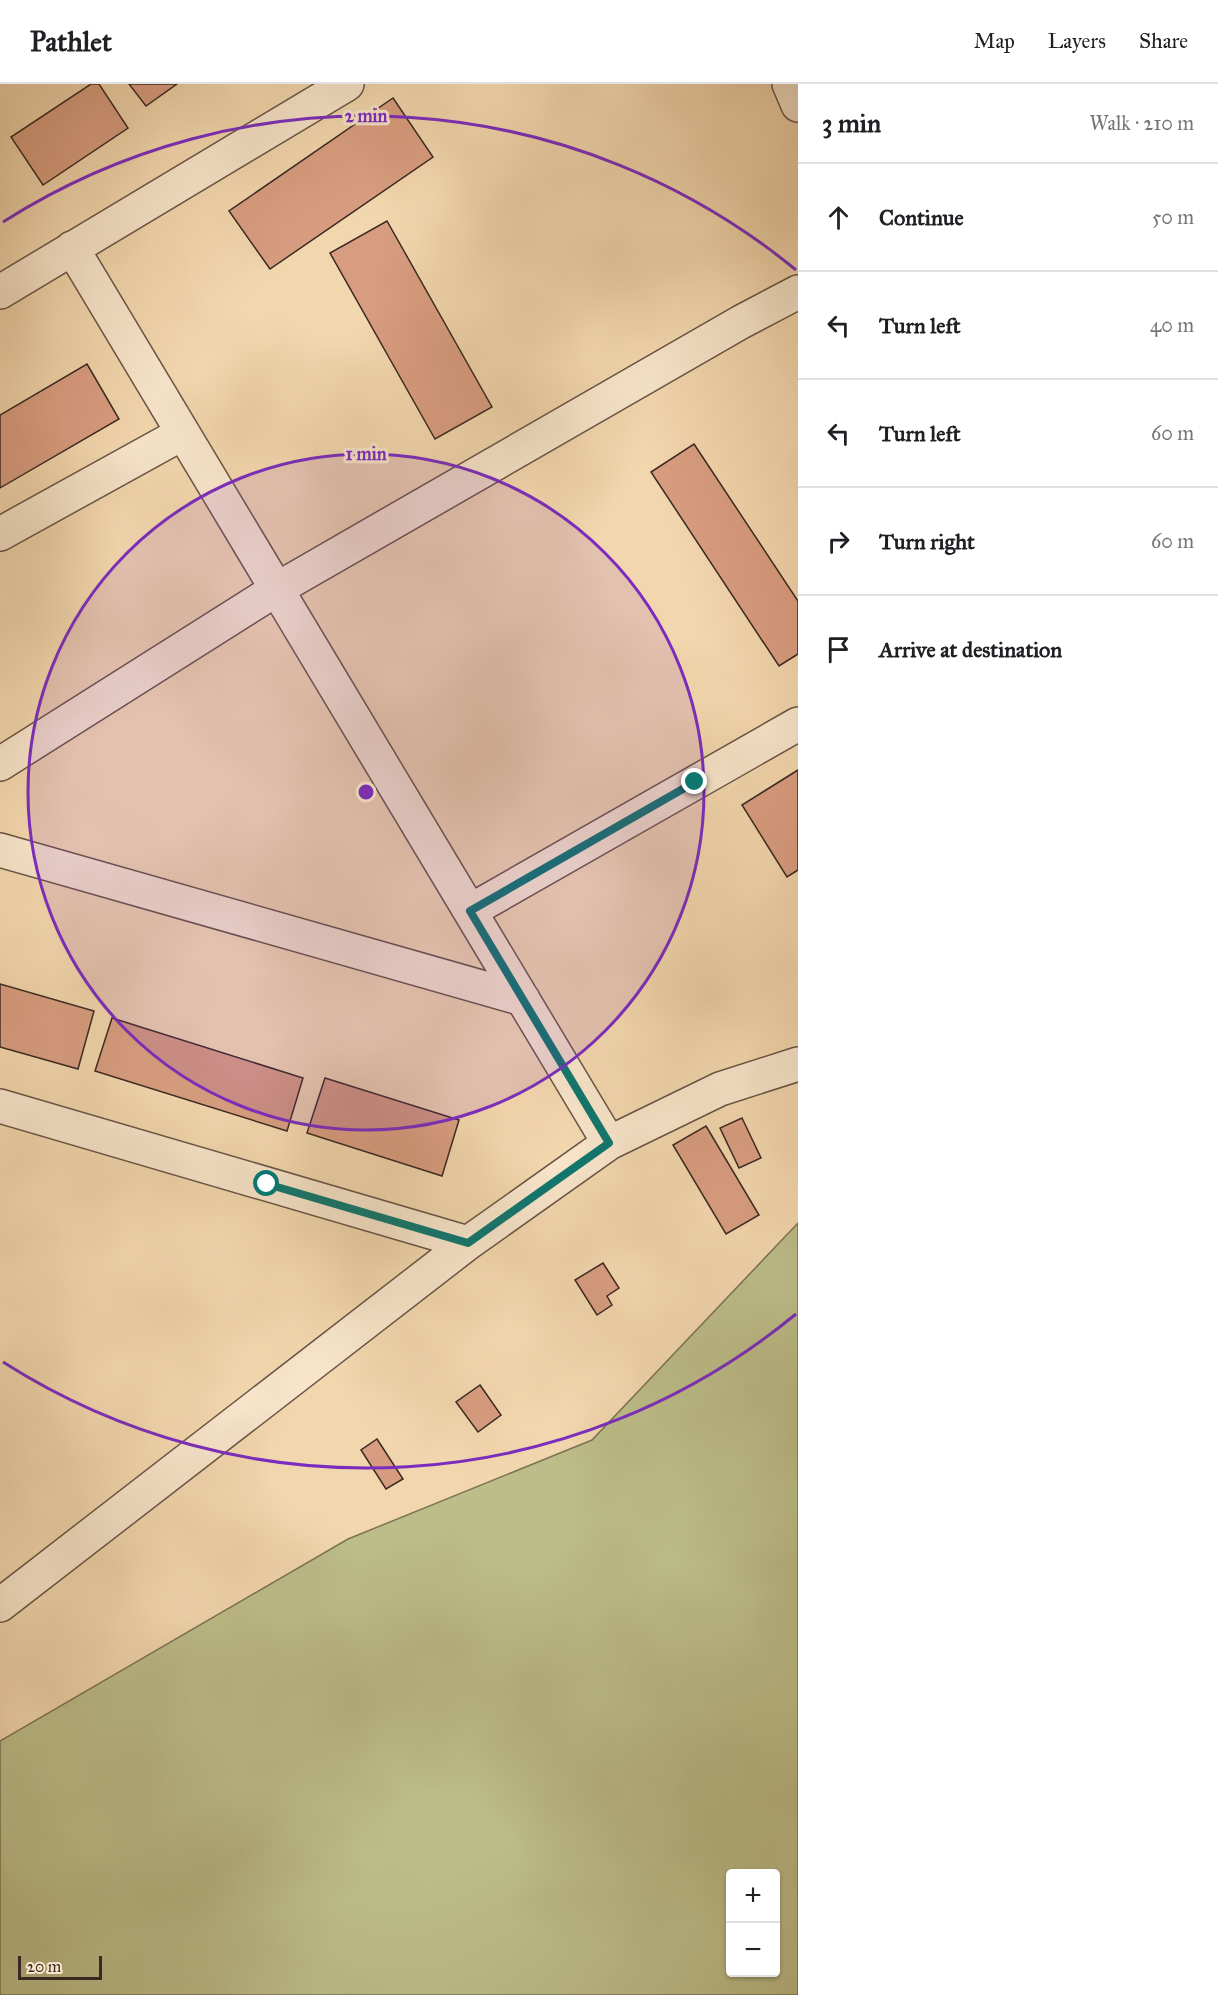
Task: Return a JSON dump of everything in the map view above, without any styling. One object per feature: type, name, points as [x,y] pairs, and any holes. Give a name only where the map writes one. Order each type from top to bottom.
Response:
[{"type":"street","points":[[0,292],[347,84]]},
{"type":"street","points":[[789,84],[798,105]]},
{"type":"street","points":[[72,248],[609,1143]]},
{"type":"street","points":[[0,764],[277,589],[741,322],[798,292]]},
{"type":"street","points":[[0,534],[183,432]]},
{"type":"street","points":[[470,911],[798,724]]},
{"type":"street","points":[[0,850],[523,999]]},
{"type":"street","points":[[0,1605],[468,1243],[609,1143],[720,1089],[798,1064]]},
{"type":"street","points":[[0,1106],[468,1243]]},
{"type":"green space","points":[[798,1223],[798,1995],[0,1995],[0,1741],[348,1539],[592,1440]]},
{"type":"building","points":[[91,84],[99,84],[128,128],[43,185],[11,137]]},
{"type":"building","points":[[129,84],[177,84],[146,106]]},
{"type":"building","points":[[393,98],[433,157],[270,269],[229,211]]},
{"type":"building","points":[[387,221],[492,407],[435,439],[330,253]]},
{"type":"building","points":[[87,364],[119,419],[0,488],[0,415]]},
{"type":"building","points":[[694,444],[798,601],[798,654],[779,666],[651,472]]},
{"type":"building","points":[[798,770],[798,870],[787,877],[742,805]]},
{"type":"building","points":[[0,984],[94,1011],[78,1069],[0,1047]]},
{"type":"building","points":[[112,1018],[303,1078],[287,1131],[95,1071]]},
{"type":"building","points":[[325,1078],[459,1120],[442,1176],[307,1133]]},
{"type":"building","points":[[742,1118],[761,1158],[739,1168],[720,1128]]},
{"type":"building","points":[[706,1126],[759,1215],[726,1234],[673,1145]]},
{"type":"building","points":[[603,1263],[619,1288],[607,1296],[612,1305],[597,1315],[575,1280]]},
{"type":"building","points":[[480,1385],[501,1415],[478,1432],[456,1402]]},
{"type":"building","points":[[377,1439],[403,1479],[386,1489],[361,1450]]},
{"type":"route","points":[[267,1184],[468,1243],[609,1143],[470,911],[695,782]]}]
